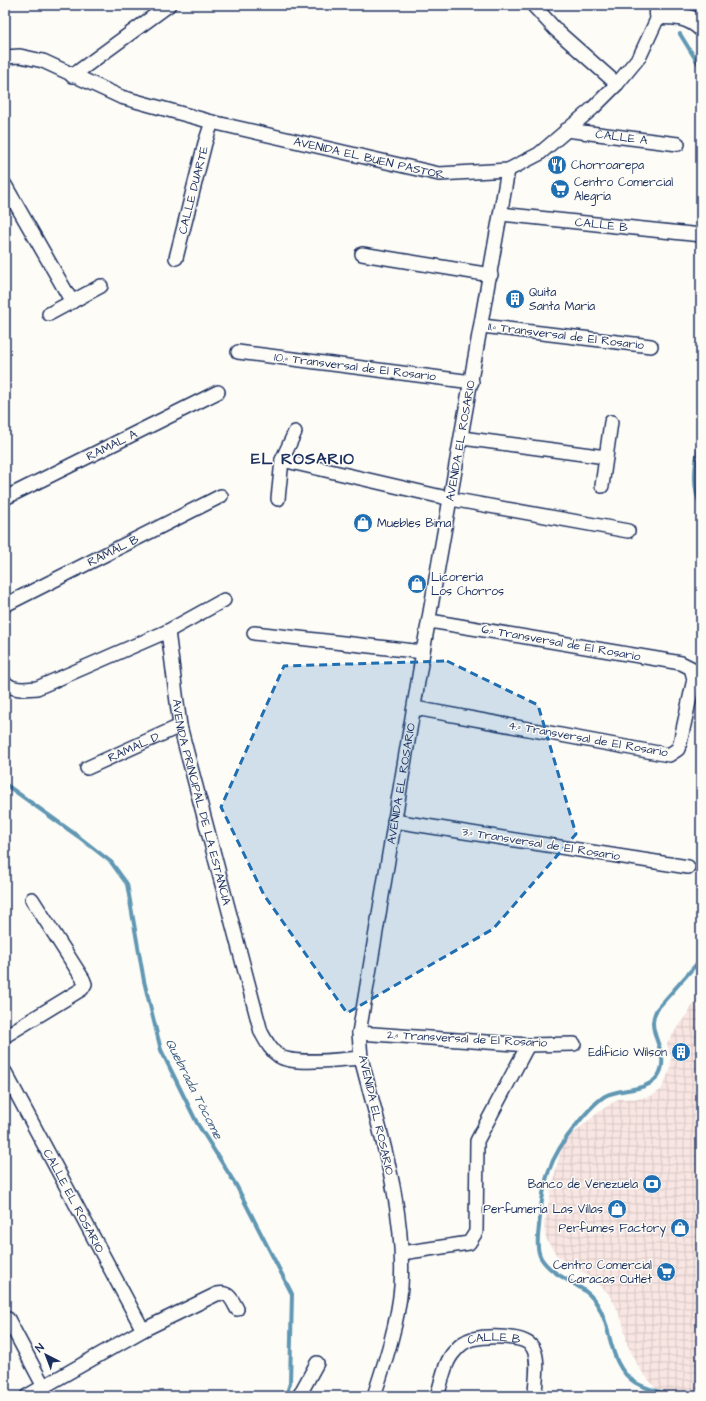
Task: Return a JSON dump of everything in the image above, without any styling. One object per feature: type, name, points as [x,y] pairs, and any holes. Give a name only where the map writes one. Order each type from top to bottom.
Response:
[{"type":"street","points":[[72,76],[169,5]]},
{"type":"street","points":[[533,5],[556,30],[618,84]]},
{"type":"street","points":[[659,10],[674,5]]},
{"type":"street","points":[[659,10],[689,18],[701,27]]},
{"type":"street","name":"AVENIDA EL BUEN PASTOR","points":[[5,57],[20,56],[38,60],[121,97],[212,122],[439,174],[508,170],[539,154],[618,84],[640,56],[659,10]]},
{"type":"street","name":"CALLE DUARTE","points":[[176,258],[205,142],[212,122]]},
{"type":"street","name":"CALLE A","points":[[566,130],[678,144]]},
{"type":"street","name":"AVENIDA EL ROSARIO","points":[[374,1396],[392,1338],[401,1289],[402,1253],[398,1207],[361,1058],[360,1033],[394,821],[502,214],[508,170]]},
{"type":"street","points":[[5,185],[72,302]]},
{"type":"street","name":"CALLE B","points":[[502,214],[701,235]]},
{"type":"street","points":[[362,254],[491,275]]},
{"type":"street","points":[[49,314],[101,286]]},
{"type":"street","name":"11.ª Transversal de El Rosario","points":[[482,326],[651,346]]},
{"type":"street","name":"10.ª Transversal de El Rosario","points":[[238,352],[472,382]]},
{"type":"street","name":"RAMAL A","points":[[5,498],[218,392]]},
{"type":"street","points":[[602,486],[611,422]]},
{"type":"street","points":[[278,499],[282,460],[295,432]]},
{"type":"street","points":[[462,438],[606,458]]},
{"type":"street","points":[[282,460],[451,499],[628,531]]},
{"type":"street","name":"RAMAL B","points":[[5,604],[221,496]]},
{"type":"street","points":[[5,682],[10,688],[24,690],[37,688],[168,631],[224,600]]},
{"type":"street","name":"6.ª Transversal de El Rosario","points":[[430,621],[681,663],[692,668]]},
{"type":"street","name":"AVENIDA PRINCIPAL DE LA ESTANCIA","points":[[168,631],[180,726],[259,1024],[268,1046],[280,1057],[296,1062],[361,1058]]},
{"type":"street","points":[[254,633],[423,652]]},
{"type":"street","name":"4.ª Transversal de El Rosario","points":[[415,708],[670,755],[678,749],[680,743],[694,679],[692,668]]},
{"type":"street","name":"RAMAL D","points":[[87,768],[180,726]]},
{"type":"street","name":"3.ª Transversal de El Rosario","points":[[394,821],[688,867]]},
{"type":"street","points":[[5,1036],[82,989],[85,984],[32,900]]},
{"type":"street","name":"2.ª Transversal de El Rosario","points":[[360,1033],[528,1045],[574,1044]]},
{"type":"street","points":[[402,1253],[469,1243],[473,1239],[476,1232],[477,1141],[528,1045]]},
{"type":"street","name":"CALLE EL ROSARIO","points":[[5,1072],[143,1330]]},
{"type":"street","points":[[27,1396],[143,1330],[223,1293],[229,1295],[237,1309]]},
{"type":"street","points":[[8,1319],[44,1387]]},
{"type":"street","name":"CALLE B","points":[[437,1396],[448,1362],[461,1344],[472,1339],[513,1337],[526,1342],[534,1349],[536,1360],[535,1396]]},
{"type":"street","points":[[299,1396],[316,1363]]},
{"type":"highlighted area","points":[[447,661],[538,705],[576,834],[493,929],[347,1013],[264,895],[221,807],[284,666]]},
{"type":"shaded area","points":[[701,993],[701,1396],[662,1396],[639,1368],[627,1344],[623,1324],[616,1307],[608,1293],[590,1277],[558,1257],[546,1239],[544,1225],[563,1142],[600,1111],[618,1099],[651,1096],[661,1090],[670,1070],[671,1057],[667,1043]]},
{"type":"waterway","points":[[680,34],[701,68]]},
{"type":"waterway","points":[[701,439],[695,473],[696,490],[701,506]]},
{"type":"waterway","name":"Quebrada Tócome","points":[[5,784],[111,862],[127,884],[144,981],[161,1050],[197,1123],[236,1185],[292,1294],[290,1383],[286,1396]]},
{"type":"waterway","points":[[670,1396],[640,1385],[626,1375],[615,1356],[605,1322],[595,1301],[582,1289],[560,1276],[546,1265],[539,1254],[538,1238],[545,1183],[559,1148],[583,1116],[593,1105],[605,1096],[647,1085],[658,1076],[661,1069],[662,1056],[655,1036],[653,1021],[655,1014],[657,1009],[701,959]]},
{"type":"place","name":"Chorroarepa","points":[[557,165]]},
{"type":"place","name":"Centro Comercial Alegría","points":[[560,189]]},
{"type":"place","name":"Quita Santa María","points":[[515,299]]},
{"type":"place","name":"Muebles Bima","points":[[363,523]]},
{"type":"place","name":"Licorería Los Chorros","points":[[417,584]]},
{"type":"place","name":"Edificio Wilson","points":[[681,1052]]},
{"type":"place","name":"Banco de Venezuela","points":[[652,1184]]},
{"type":"place","name":"Perfumería Las Villas","points":[[617,1209]]},
{"type":"place","name":"Perfumes Factory","points":[[680,1228]]},
{"type":"place","name":"Centro Comercial Caracas Outlet","points":[[666,1272]]},
{"type":"district","name":"EL ROSARIO","points":[[303,459]]}]
